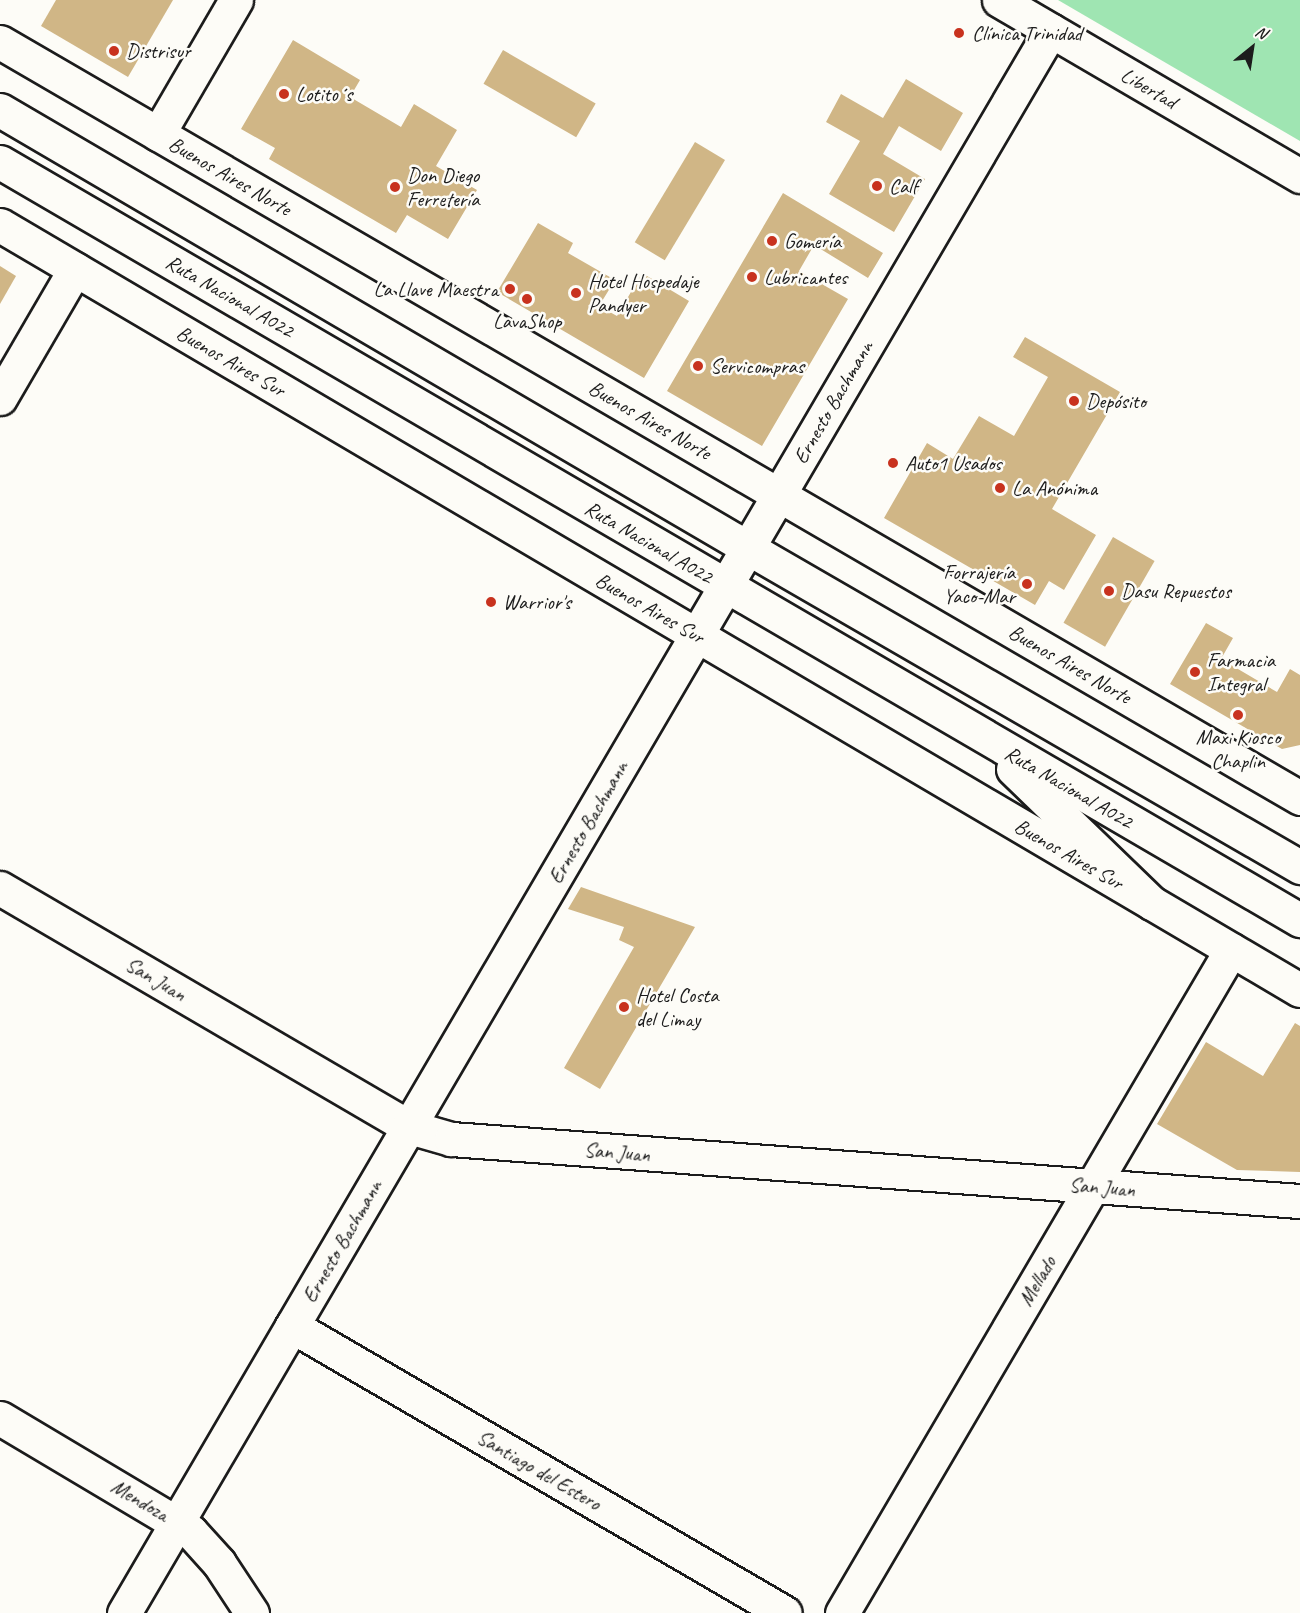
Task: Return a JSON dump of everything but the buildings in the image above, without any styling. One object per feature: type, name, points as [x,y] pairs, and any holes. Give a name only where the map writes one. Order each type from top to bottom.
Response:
[{"type":"main road","points":[[158,134],[236,0]]},
{"type":"main road","name":"Libertad","points":[[999,0],[1300,176]]},
{"type":"main road","name":"Ernesto Bachmann","points":[[124,1613],[1051,30]]},
{"type":"main road","name":"Buenos Aires Norte","points":[[0,42],[1300,798]]},
{"type":"main road","points":[[0,93],[42,134]]},
{"type":"main road","name":"Ruta Nacional A022","points":[[0,110],[748,548],[1300,867]]},
{"type":"main road","name":"Ruta Nacional A022","points":[[0,162],[1300,920]]},
{"type":"main road","name":"Buenos Aires Sur","points":[[0,225],[1300,990]]},
{"type":"main road","points":[[0,398],[75,269]]},
{"type":"main road","points":[[974,732],[1152,903]]},
{"type":"main road","name":"San Juan","points":[[0,888],[409,1127],[451,1138],[478,1142],[1300,1201]]},
{"type":"main road","name":"Mellado","points":[[842,1613],[1231,950]]},
{"type":"main road","name":"Santiago del Estero","points":[[292,1326],[785,1613]]},
{"type":"main road","name":"Mendoza","points":[[0,1418],[191,1532],[219,1563],[252,1613]]},
{"type":"green space","points":[[1058,0],[1300,0],[1300,141]]},
{"type":"place","name":"Clínica Trinidad","points":[[959,33]]},
{"type":"place","name":"Distrisur","points":[[114,51]]},
{"type":"place","name":"Lotito´s","points":[[284,94]]},
{"type":"place","name":"Calf","points":[[877,186]]},
{"type":"place","name":"Don Diego Ferretería","points":[[395,187]]},
{"type":"place","name":"Gomería","points":[[772,241]]},
{"type":"place","name":"Lubricantes","points":[[752,277]]},
{"type":"place","name":"La Llave Maestra","points":[[510,289]]},
{"type":"place","name":"Hotel Hospedaje Pandyer","points":[[576,293]]},
{"type":"place","name":"LavaShop","points":[[527,299]]},
{"type":"place","name":"Servicompras","points":[[698,366]]},
{"type":"place","name":"Depósito","points":[[1074,401]]},
{"type":"place","name":"Auto1 Usados","points":[[893,463]]},
{"type":"place","name":"La Anónima","points":[[1000,488]]},
{"type":"place","name":"Forrajería Yaco-Mar","points":[[1027,584]]},
{"type":"place","name":"Dasu Repuestos","points":[[1109,591]]},
{"type":"place","name":"Warrior's","points":[[491,602]]},
{"type":"place","name":"Farmacia Integral","points":[[1195,672]]},
{"type":"place","name":"Maxi Kiosco Chaplin","points":[[1238,715]]},
{"type":"place","name":"Hotel Costa del Limay","points":[[624,1007]]}]
